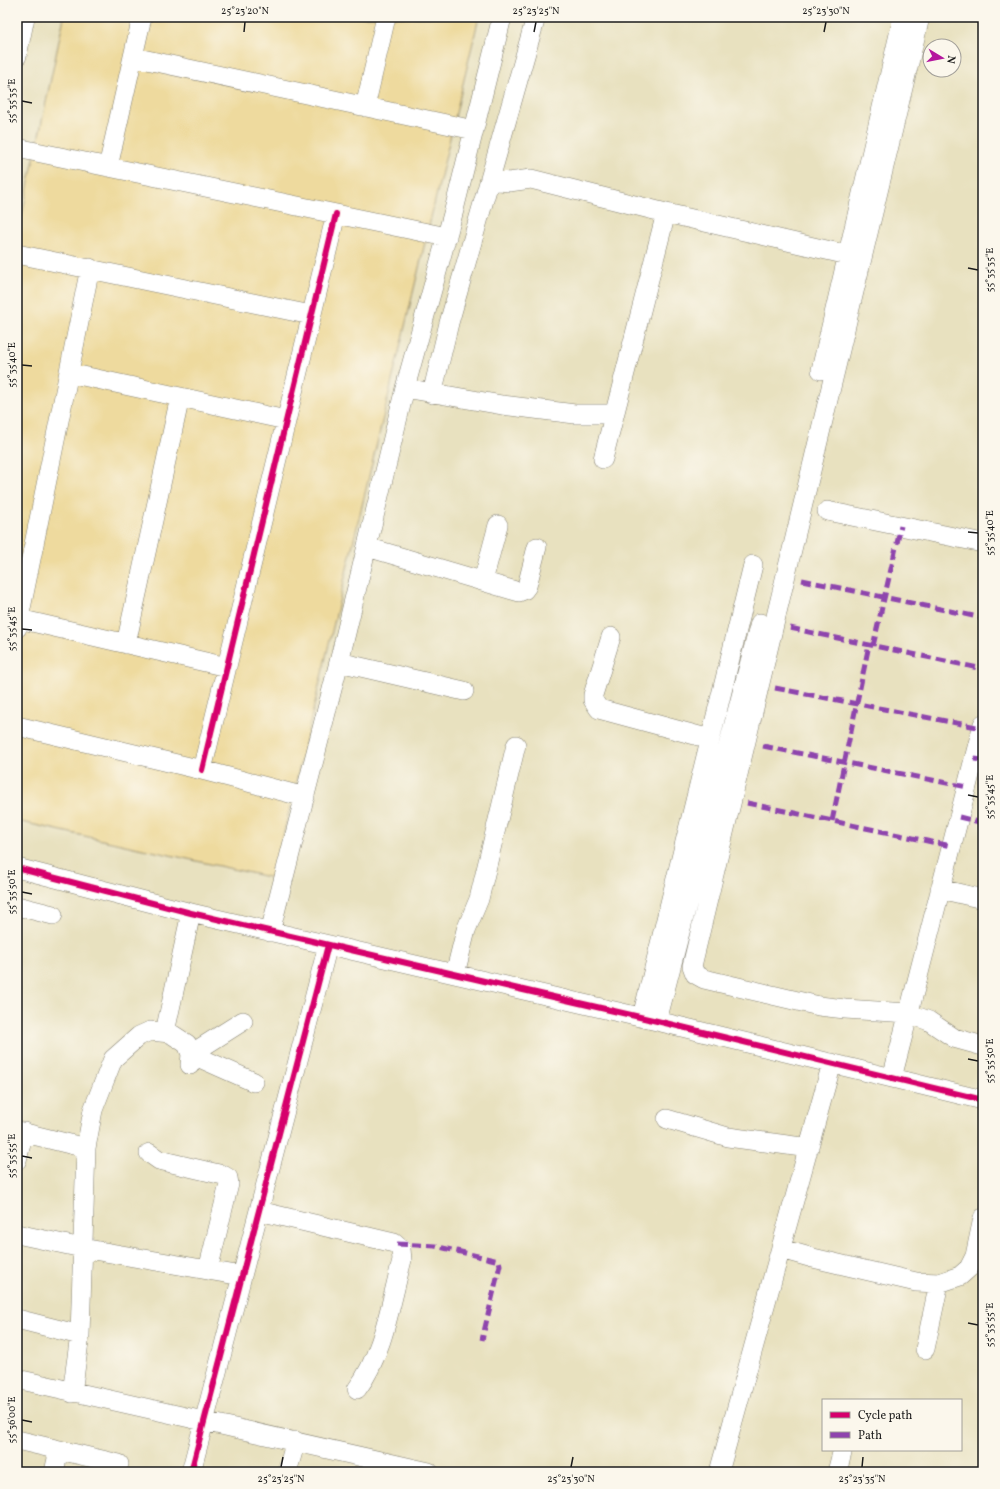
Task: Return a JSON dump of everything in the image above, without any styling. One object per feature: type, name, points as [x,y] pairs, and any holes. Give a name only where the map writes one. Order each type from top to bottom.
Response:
[{"type":"street","points":[[17,56],[25,17]]},
{"type":"street","points":[[108,167],[142,17]]},
{"type":"street","points":[[365,107],[386,17]]},
{"type":"street","points":[[270,932],[339,662],[405,388],[447,237],[502,17]]},
{"type":"street","points":[[432,394],[449,324],[536,17]]},
{"type":"street","points":[[649,1019],[780,545],[903,17]]},
{"type":"street","points":[[920,17],[692,966],[695,974],[704,979],[819,1006],[908,1013],[929,1021],[954,1038],[983,1046]]},
{"type":"street","points":[[133,57],[474,130]]},
{"type":"street","points":[[17,148],[447,237]]},
{"type":"street","points":[[490,180],[509,182],[531,179],[666,213],[848,255]]},
{"type":"street","points":[[603,460],[666,213]]},
{"type":"street","points":[[202,770],[336,214]]},
{"type":"street","points":[[17,254],[311,315]]},
{"type":"street","points":[[90,268],[18,624],[126,644],[227,666]]},
{"type":"street","points":[[69,373],[286,420]]},
{"type":"street","points":[[405,388],[432,394],[502,405],[560,412],[614,414]]},
{"type":"street","points":[[126,644],[180,397]]},
{"type":"street","points":[[827,511],[983,543]]},
{"type":"street","points":[[483,581],[498,525]]},
{"type":"street","points":[[367,547],[516,591],[524,590],[527,586],[537,547]]},
{"type":"street","points":[[649,1019],[710,739],[753,565]]},
{"type":"street","points":[[611,638],[593,695],[593,700],[599,709],[710,739]]},
{"type":"street","points":[[339,662],[464,691]]},
{"type":"street","points":[[892,1078],[983,724]]},
{"type":"street","points":[[17,726],[202,770],[305,797]]},
{"type":"street","points":[[455,974],[466,930],[479,899],[516,745]]},
{"type":"street","points":[[17,868],[270,932],[649,1019],[983,1100]]},
{"type":"street","points":[[940,889],[983,900]]},
{"type":"street","points":[[17,906],[53,915]]},
{"type":"street","points":[[165,1032],[191,913]]},
{"type":"street","points":[[191,1472],[328,945]]},
{"type":"street","points":[[191,1060],[243,1021]]},
{"type":"street","points":[[72,1393],[80,1335],[86,1148],[93,1110],[114,1059],[144,1033],[165,1032],[179,1037],[187,1044],[191,1060]]},
{"type":"street","points":[[191,1060],[254,1082]]},
{"type":"street","points":[[719,1472],[832,1063]]},
{"type":"street","points":[[667,1119],[728,1137],[808,1148]]},
{"type":"street","points":[[17,1160],[20,1132],[86,1148]]},
{"type":"street","points":[[148,1153],[159,1160],[223,1175],[228,1178],[229,1184],[208,1270]]},
{"type":"street","points":[[259,1211],[394,1243],[401,1249],[402,1260],[377,1353],[369,1372],[357,1389]]},
{"type":"street","points":[[781,1249],[916,1282],[938,1283],[960,1276],[970,1268],[975,1256],[983,1218]]},
{"type":"street","points":[[17,1234],[82,1248],[242,1276]]},
{"type":"street","points":[[925,1349],[938,1283]]},
{"type":"street","points":[[17,1319],[80,1335]]},
{"type":"street","points":[[17,1379],[72,1393],[205,1420],[429,1472]]},
{"type":"street","points":[[17,1440],[119,1464]]},
{"type":"street","points":[[288,1472],[296,1441]]},
{"type":"street","points":[[54,1472],[59,1450]]},
{"type":"street","points":[[837,1472],[842,1453]]},
{"type":"sand","points":[[64,17],[479,17],[273,878],[17,821],[17,239]]},
{"type":"marked path","points":[[873,646],[901,526]]},
{"type":"marked path","points":[[802,580],[983,618]]},
{"type":"marked path","points":[[790,628],[983,669]]},
{"type":"marked path","points":[[832,821],[869,645]]},
{"type":"marked path","points":[[775,688],[982,728]]},
{"type":"marked path","points":[[763,746],[967,787]]},
{"type":"marked path","points":[[974,759],[983,760]]},
{"type":"marked path","points":[[747,803],[951,846]]},
{"type":"marked path","points":[[959,817],[983,823]]},
{"type":"marked path","points":[[397,1244],[435,1246],[499,1261],[500,1265],[482,1340]]},
{"type":"cycle path","points":[[202,770],[336,214]]},
{"type":"cycle path","points":[[17,868],[191,913],[657,1021],[983,1100]]},
{"type":"cycle path","points":[[191,1472],[328,945]]}]
